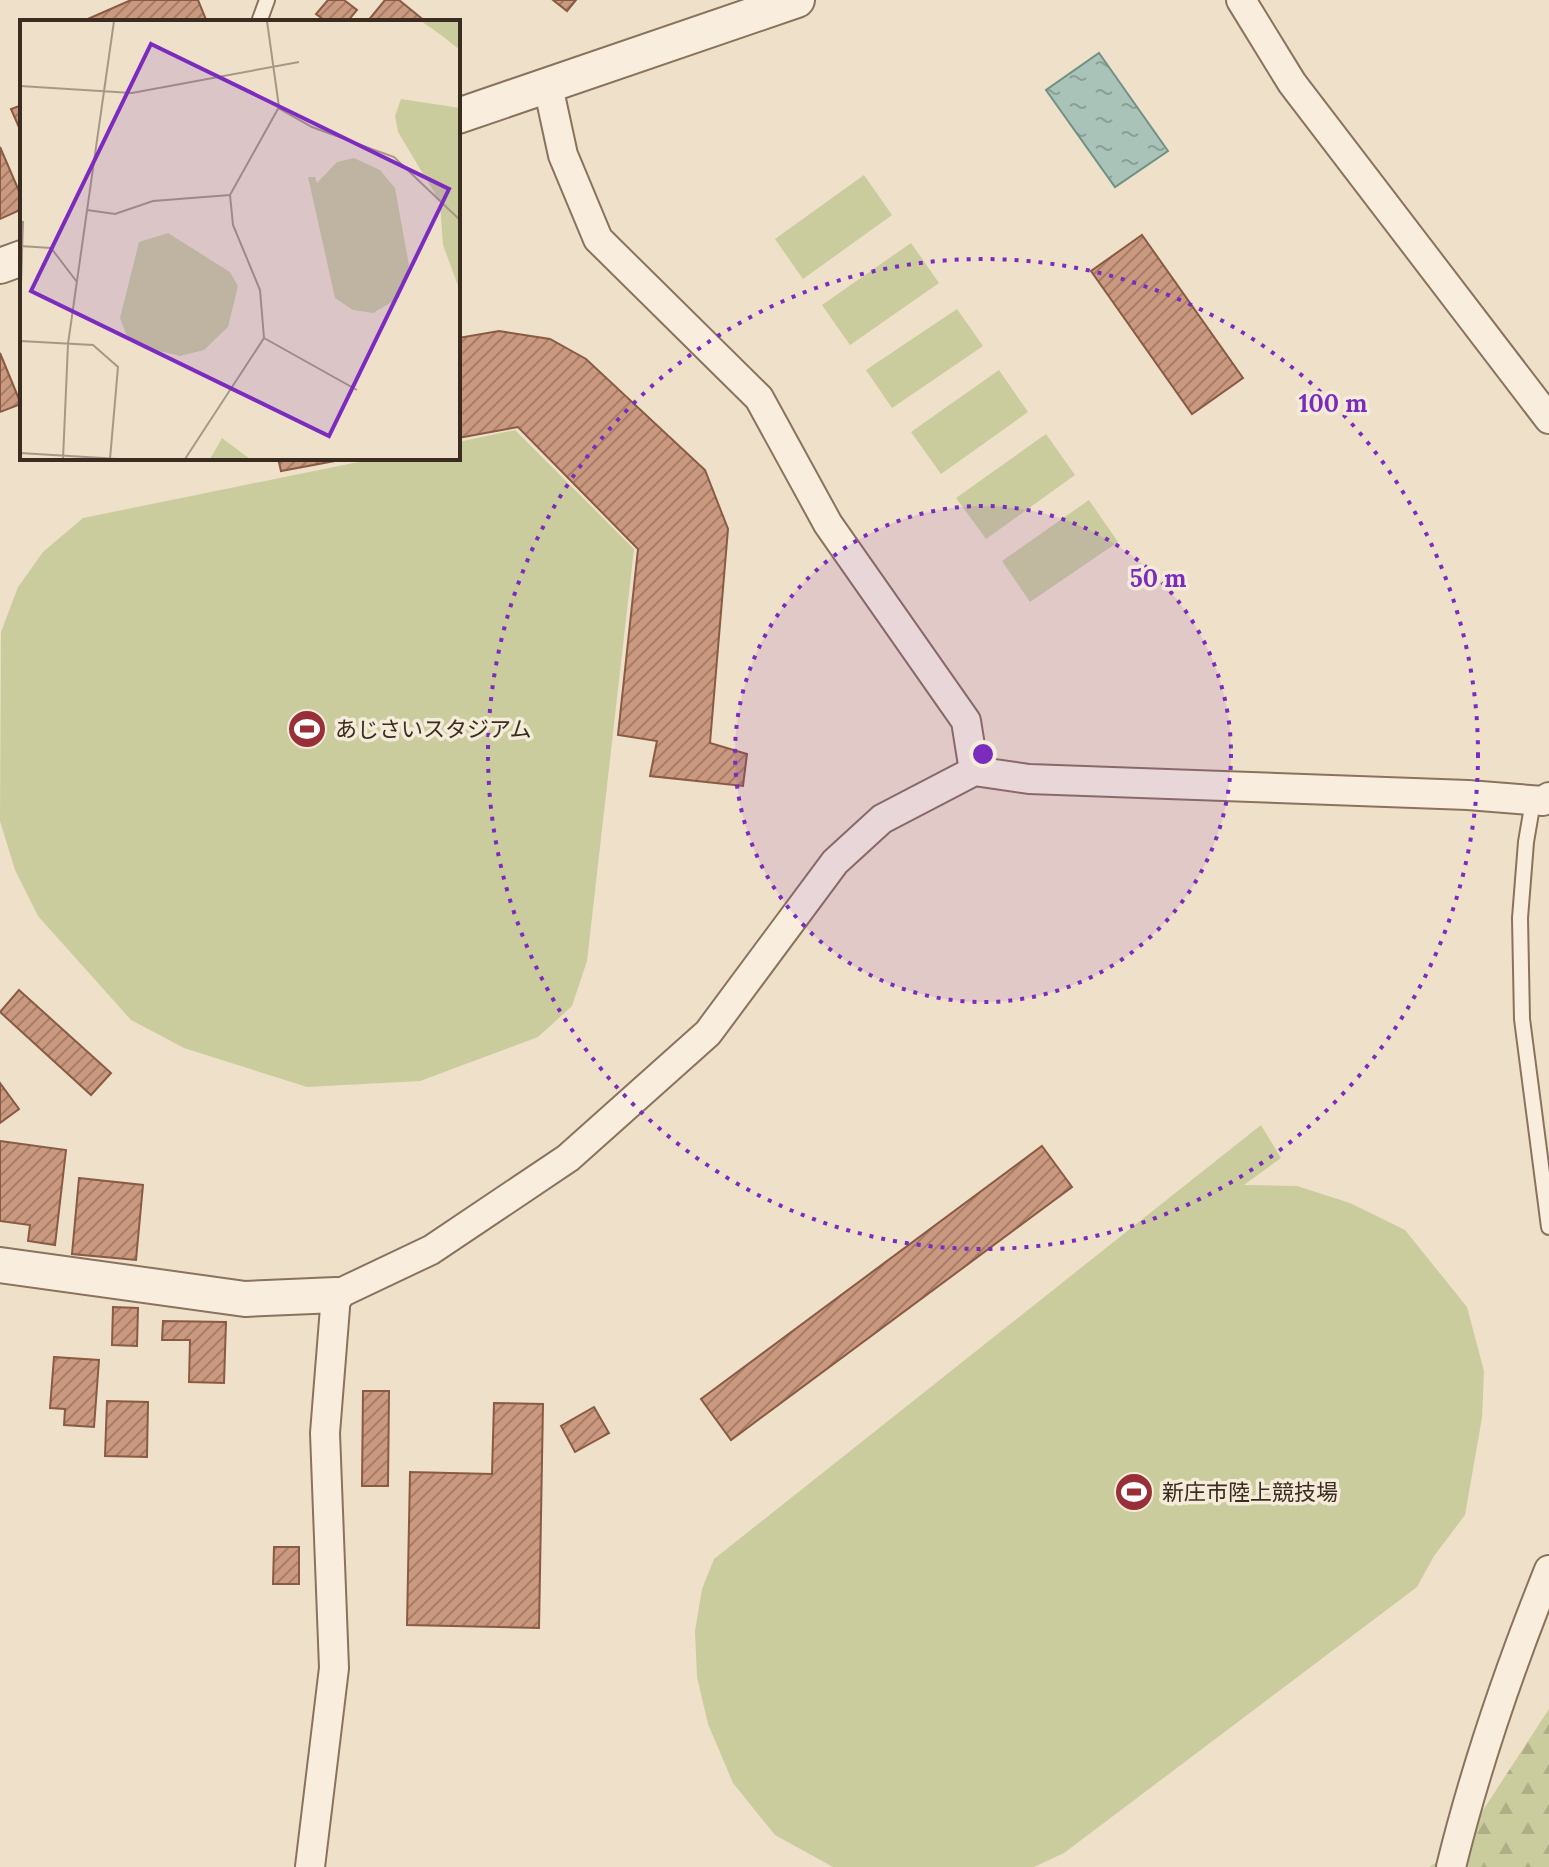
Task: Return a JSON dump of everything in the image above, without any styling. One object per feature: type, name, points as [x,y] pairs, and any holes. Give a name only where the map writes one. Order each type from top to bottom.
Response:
[{"type":"street","points":[[460,115],[797,0]]},
{"type":"street","points":[[1241,0],[1292,83],[1549,419]]},
{"type":"street","points":[[548,86],[563,155],[598,239],[759,398],[828,524],[966,721],[974,771]]},
{"type":"street","points":[[0,266],[20,259]]},
{"type":"street","points":[[0,1265],[245,1299],[336,1295],[431,1250],[568,1158],[708,1033],[835,862],[882,819],[974,771],[1029,779],[1541,799]]},
{"type":"street","points":[[310,1867],[334,1668],[325,1433],[336,1295]]},
{"type":"street","points":[[1451,1867],[1473,1777],[1515,1653],[1549,1570]]},
{"type":"lane","points":[[260,20],[267,0]]},
{"type":"lane","points":[[1541,799],[1526,842],[1520,918],[1522,1019],[1549,1227]]},
{"type":"green space","points":[[864,175],[892,215],[803,279],[775,239]]},
{"type":"green space","points":[[911,243],[939,283],[850,345],[822,305]]},
{"type":"green space","points":[[957,309],[983,346],[892,408],[866,370]]},
{"type":"green space","points":[[999,370],[1028,412],[941,474],[911,432]]},
{"type":"green space","name":"あじさいスタジアム","points":[[515,430],[634,549],[587,961],[572,1006],[538,1037],[420,1081],[307,1087],[184,1048],[131,1020],[38,916],[15,870],[0,821],[1,632],[18,587],[43,552],[83,518],[368,460],[460,460],[460,442]]},
{"type":"green space","points":[[1046,434],[1075,475],[986,539],[956,498]]},
{"type":"green space","points":[[1089,500],[1118,542],[1030,602],[1002,561]]},
{"type":"green space","name":"新庄市陸上競技場","points":[[1261,1125],[1281,1158],[1244,1185],[1297,1186],[1350,1203],[1405,1230],[1467,1307],[1484,1371],[1482,1418],[1465,1515],[1434,1556],[1417,1587],[1064,1853],[1034,1867],[833,1867],[775,1835],[733,1783],[708,1724],[697,1677],[695,1631],[702,1589],[714,1559]]},
{"type":"green space","points":[[1549,1709],[1549,1867],[1429,1867],[1457,1850]]},
{"type":"water","points":[[1099,53],[1168,151],[1115,187],[1046,90]]},
{"type":"building","points":[[131,0],[198,0],[206,20],[86,20]]},
{"type":"building","points":[[328,0],[344,0],[357,10],[349,20],[324,20],[316,14]]},
{"type":"building","points":[[385,0],[399,0],[424,20],[369,20]]},
{"type":"building","points":[[553,0],[576,0],[567,11]]},
{"type":"building","points":[[20,106],[20,129],[11,109]]},
{"type":"building","points":[[0,147],[20,193],[20,210],[0,219]]},
{"type":"building","points":[[1142,235],[1243,378],[1192,414],[1091,271]]},
{"type":"building","points":[[499,331],[550,339],[586,359],[705,470],[728,529],[710,743],[747,754],[743,786],[650,776],[657,741],[618,735],[638,549],[518,427],[460,438],[460,338]]},
{"type":"building","points":[[0,353],[20,404],[0,412]]},
{"type":"building","points":[[278,460],[340,460],[281,471]]},
{"type":"building","points":[[19,990],[111,1073],[91,1095],[0,1012]]},
{"type":"building","points":[[0,1083],[19,1109],[0,1123]]},
{"type":"building","points":[[0,1141],[66,1150],[55,1245],[28,1241],[30,1225],[0,1221]]},
{"type":"building","points":[[1042,1146],[1072,1187],[731,1440],[701,1399]]},
{"type":"building","points":[[79,1178],[143,1185],[136,1260],[72,1254]]},
{"type":"building","points":[[113,1307],[138,1308],[137,1346],[112,1345]]},
{"type":"building","points":[[163,1321],[226,1322],[224,1383],[189,1382],[190,1340],[162,1340]]},
{"type":"building","points":[[54,1357],[99,1360],[94,1427],[64,1425],[65,1409],[50,1408]]},
{"type":"building","points":[[363,1391],[389,1391],[388,1486],[362,1486]]},
{"type":"building","points":[[107,1401],[148,1402],[147,1457],[105,1456]]},
{"type":"building","points":[[494,1403],[543,1404],[539,1628],[407,1625],[410,1472],[492,1474]]},
{"type":"building","points":[[594,1407],[609,1433],[575,1452],[561,1426]]},
{"type":"building","points":[[274,1547],[299,1547],[299,1584],[273,1584]]},
{"type":"place","name":"あじさいスタジアム","points":[[307,729]]},
{"type":"place","name":"新庄市陸上競技場","points":[[1134,1492]]}]
